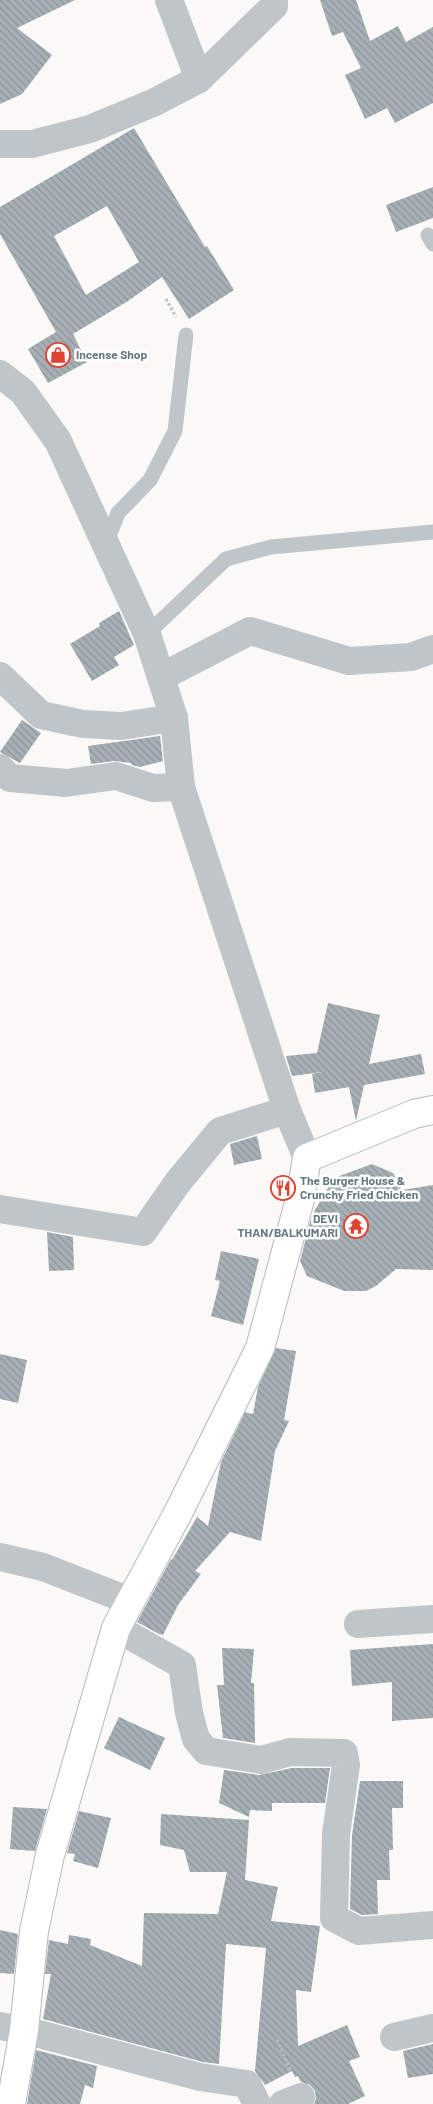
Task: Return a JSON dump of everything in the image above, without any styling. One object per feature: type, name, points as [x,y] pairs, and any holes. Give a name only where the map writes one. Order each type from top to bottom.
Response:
[{"type":"main road","points":[[11,2104],[12,2028],[50,1855],[116,1628],[178,1513],[260,1348],[300,1199],[307,1158],[414,1114],[433,1110]]},
{"type":"street","points":[[169,0],[199,79]]},
{"type":"street","points":[[0,144],[32,144],[90,129],[155,102],[199,79],[274,6],[274,0]]},
{"type":"street","points":[[0,374],[23,392],[58,441],[147,634],[174,718],[181,787],[287,1110],[307,1158]]},
{"type":"street","points":[[162,677],[250,631],[349,661],[411,657],[433,649]]},
{"type":"street","points":[[0,676],[41,715],[83,724],[121,726],[174,718]]},
{"type":"street","points":[[0,768],[10,778],[66,783],[116,776],[153,788],[181,787]]},
{"type":"street","points":[[0,1208],[143,1232],[178,1182],[220,1131],[287,1110]]},
{"type":"street","points":[[0,1558],[43,1567],[130,1601]]},
{"type":"street","points":[[358,1624],[433,1619]]},
{"type":"street","points":[[116,1628],[182,1665],[196,1739],[206,1751],[261,1760],[290,1752],[344,1754],[346,1764],[336,1834],[334,1918],[359,1931],[433,1925]]},
{"type":"street","points":[[12,2028],[200,2077],[247,2084],[257,2104]]},
{"type":"street","points":[[394,2037],[433,2028]]},
{"type":"lane","points":[[106,544],[118,513],[150,480],[175,431],[186,335]]},
{"type":"lane","points":[[147,634],[226,559],[271,547],[433,532]]},
{"type":"path","points":[[277,2040],[292,2100]]},
{"type":"building","points":[[0,0],[75,0],[17,28],[52,55],[22,94],[0,104]]},
{"type":"building","points":[[320,0],[356,0],[370,41],[398,26],[406,42],[433,27],[433,103],[395,123],[387,108],[365,119],[345,75],[361,68],[343,32],[332,36]]},
{"type":"building","points":[[134,128],[205,247],[207,246],[234,290],[189,319],[162,277],[128,301],[73,334],[87,362],[48,383],[28,349],[56,332],[0,234],[0,207]],"holes":[[[107,206],[139,262],[86,295],[54,236]]]},
{"type":"building","points":[[433,187],[433,218],[396,232],[386,205]]},
{"type":"building","points":[[119,611],[134,645],[114,657],[119,665],[92,681],[70,644],[100,626],[99,623]]},
{"type":"building","points":[[22,720],[41,733],[20,763],[0,752]]},
{"type":"building","points":[[160,736],[163,761],[140,767],[131,763],[114,761],[91,764],[88,746]]},
{"type":"building","points":[[328,1003],[380,1015],[369,1064],[421,1054],[425,1074],[364,1085],[356,1121],[349,1087],[315,1093],[312,1074],[322,1072],[292,1076],[286,1056],[317,1053]]},
{"type":"building","points":[[257,1136],[262,1159],[234,1165],[230,1144]]},
{"type":"building","name":"DEVI THAN/BALKUMARI","points":[[372,1164],[393,1173],[402,1190],[433,1185],[433,1270],[396,1269],[376,1286],[366,1291],[344,1291],[307,1276],[300,1261],[312,1215],[334,1178]]},
{"type":"building","points":[[47,1232],[73,1237],[74,1270],[49,1271]]},
{"type":"building","points":[[221,1251],[259,1259],[243,1325],[211,1316],[220,1281],[215,1280]]},
{"type":"building","points":[[276,1348],[296,1351],[284,1420],[289,1421],[275,1451],[261,1541],[230,1532],[195,1571],[201,1574],[178,1605],[163,1635],[159,1634],[137,1622],[171,1559],[197,1517],[208,1526],[221,1462],[245,1412],[253,1414],[258,1387]]},
{"type":"building","points":[[0,1354],[27,1360],[18,1403],[0,1399]]},
{"type":"building","points":[[433,1644],[433,1718],[392,1721],[392,1682],[352,1686],[350,1650]]},
{"type":"building","points":[[222,1648],[254,1649],[251,1683],[254,1683],[255,1743],[223,1738],[217,1685],[224,1685]]},
{"type":"building","points":[[119,1717],[165,1738],[150,1770],[104,1748]]},
{"type":"building","points":[[292,1768],[330,1768],[325,1803],[272,1803],[272,1811],[250,1810],[249,1817],[219,1803],[224,1770],[259,1775]]},
{"type":"building","points":[[360,1781],[403,1781],[403,1808],[392,1808],[393,1850],[389,1850],[390,1880],[377,1880],[378,1914],[362,1915],[350,1909],[352,1835]]},
{"type":"building","points":[[13,1807],[47,1809],[35,1851],[10,1849]]},
{"type":"building","points":[[79,1811],[111,1818],[98,1868],[73,1861],[75,1854],[67,1853]]},
{"type":"building","points":[[161,1814],[249,1820],[245,1880],[278,1887],[271,1921],[320,1926],[311,1992],[296,1990],[298,2046],[347,2025],[360,2057],[349,2061],[365,2096],[348,2104],[314,2104],[316,2099],[315,2091],[310,2085],[301,2082],[298,2076],[295,2077],[292,2071],[265,2085],[255,2071],[266,1948],[226,1944],[219,2064],[203,2062],[43,2019],[51,1974],[45,1974],[49,1940],[68,1944],[69,1935],[91,1939],[90,1945],[142,1966],[144,1913],[218,1914],[227,1872],[190,1872],[184,1850],[160,1845]]},
{"type":"building","points":[[0,1930],[18,1934],[14,1974],[0,1973]]},
{"type":"building","points":[[433,2044],[433,2074],[408,2078],[403,2051]]},
{"type":"building","points":[[36,2050],[97,2066],[93,2088],[85,2085],[80,2104],[27,2104]]},
{"type":"place","name":"Incense Shop","points":[[58,355]]},
{"type":"place","name":"The Burger House & Crunchy Fried Chicken","points":[[283,1188]]},
{"type":"place","name":"DEVI THAN/BALKUMARI","points":[[356,1226]]}]
